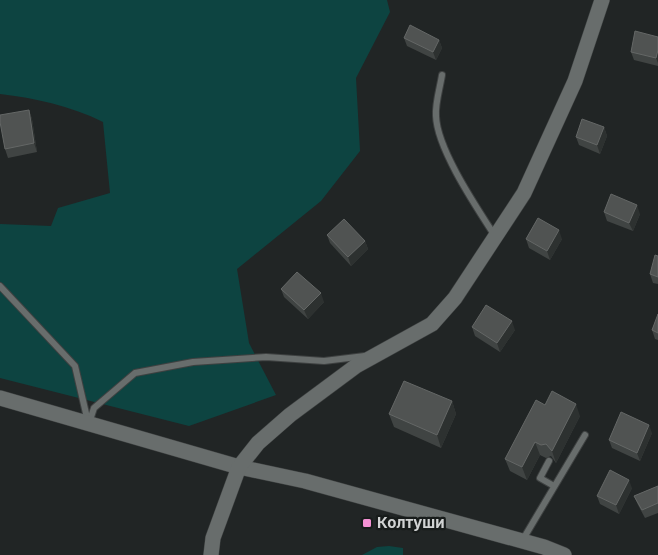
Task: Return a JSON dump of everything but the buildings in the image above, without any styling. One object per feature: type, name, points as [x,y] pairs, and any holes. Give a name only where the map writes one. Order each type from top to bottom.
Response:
[{"type":"main road","points":[[211,555],[213,538],[239,467],[258,443],[290,415],[356,366],[432,324],[455,298],[524,193],[575,81],[602,0]]},
{"type":"main road","points":[[0,398],[239,467],[305,482],[522,541],[564,555]]},
{"type":"lane","points":[[442,74],[436,117],[446,149],[468,193],[496,237]]},
{"type":"lane","points":[[0,286],[76,366],[88,423]]},
{"type":"lane","points":[[88,423],[94,408],[135,373],[193,362],[266,357],[324,361],[375,355]]},
{"type":"lane","points":[[522,541],[584,435]]},
{"type":"lane","points":[[549,461],[540,478],[554,486]]},
{"type":"shaded area","points":[[0,0],[387,0],[390,12],[356,78],[360,151],[321,201],[237,269],[249,343],[276,395],[189,426],[0,378],[0,224],[51,226],[58,208],[110,193],[103,122],[78,111],[53,104],[0,94]]},
{"type":"shaded area","points":[[377,547],[403,548],[403,555],[362,555]]},
{"type":"place","name":"Колтуши","points":[[367,523]]}]
